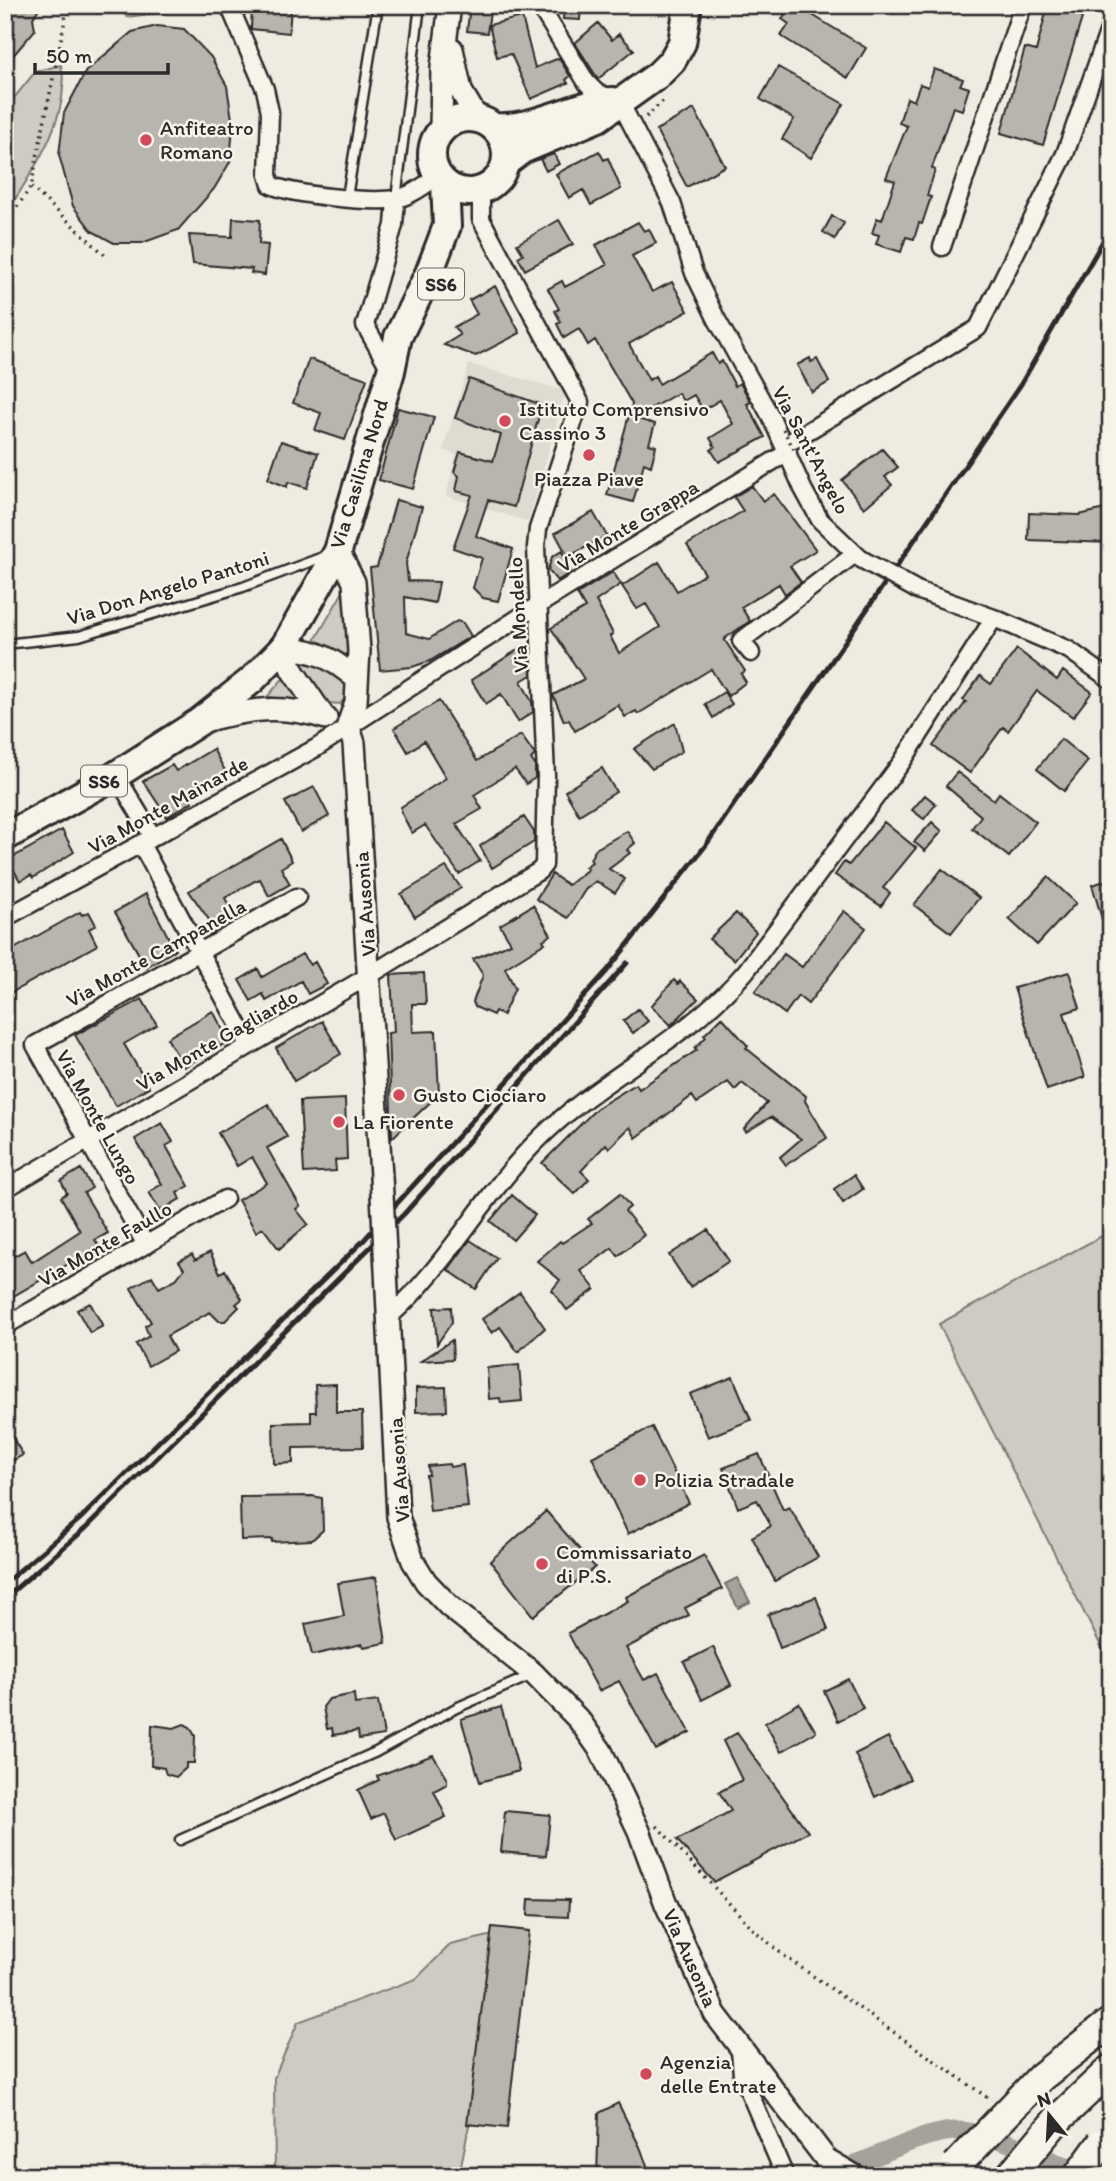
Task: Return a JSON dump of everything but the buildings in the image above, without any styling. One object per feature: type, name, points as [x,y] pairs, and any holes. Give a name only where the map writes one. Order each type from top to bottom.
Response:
[{"type":"highway","points":[[952,2171],[1041,2077],[1111,2022]]},
{"type":"highway","points":[[1010,2176],[1056,2121],[1111,2069]]},
{"type":"highway","points":[[1078,2176],[1106,2137]]},
{"type":"main road","points":[[506,162],[534,144],[598,118],[619,100],[648,82],[672,61],[682,43],[688,5]]},
{"type":"main road","points":[[485,122],[505,143],[506,162],[498,179],[479,191],[465,192],[441,179],[432,157],[436,138],[441,130],[457,120],[485,122],[509,128],[591,102],[619,100]]},
{"type":"main road","name":"Via Casilina Nord","points":[[5,837],[116,775],[200,722],[253,680],[284,647],[338,551],[391,371],[398,337],[429,273],[447,226],[441,179]]},
{"type":"main road","name":"Via Casilina Nord","points":[[391,371],[443,281],[467,208],[479,191]]},
{"type":"street","points":[[229,5],[265,89],[271,112],[268,175],[271,185],[282,190],[396,199],[441,179]]},
{"type":"street","points":[[441,130],[442,67],[450,5]]},
{"type":"street","points":[[539,5],[587,83],[597,93],[619,100]]},
{"type":"street","points":[[942,247],[1023,5]]},
{"type":"street","name":"Via Monte Grappa","points":[[348,725],[788,445],[978,328],[1065,154],[1111,24]]},
{"type":"street","points":[[448,30],[457,81],[485,122]]},
{"type":"street","name":"Via Sant'Angelo","points":[[619,100],[673,203],[695,273],[716,318],[788,445],[820,520],[858,557],[917,590],[994,618],[1069,650],[1111,680]]},
{"type":"street","name":"Via Mondello","points":[[370,975],[539,871],[544,865],[546,776],[538,529],[580,402],[481,219],[479,191]]},
{"type":"street","points":[[391,371],[365,325],[394,225],[396,199]]},
{"type":"street","name":"Via Ausonia","points":[[338,551],[354,582],[359,651],[356,702],[348,725],[354,743],[370,975],[390,1316],[398,1517],[413,1561],[426,1582],[449,1606],[534,1674],[579,1720],[601,1751],[639,1831],[697,1980],[715,2014],[828,2167],[855,2176]]},
{"type":"street","points":[[751,653],[741,641],[858,557]]},
{"type":"street","points":[[390,1316],[419,1290],[533,1145],[579,1105],[679,1035],[721,1000],[738,981],[902,762],[994,618]]},
{"type":"street","points":[[324,717],[292,670],[284,647],[314,651],[334,660],[357,679]]},
{"type":"street","points":[[200,722],[271,707],[296,709],[348,725]]},
{"type":"street","name":"Via Monte Mainarde","points":[[5,918],[316,748],[348,725]]},
{"type":"street","points":[[116,775],[200,952],[249,1044]]},
{"type":"street","name":"Via Monte Campanella","points":[[35,1045],[297,897]]},
{"type":"street","name":"Via Monte Gagliardo","points":[[5,1189],[370,975]]},
{"type":"street","name":"Via Monte Lungo","points":[[35,1045],[86,1142],[146,1245]]},
{"type":"street","name":"Via Monte Faullo","points":[[5,1326],[225,1199]]},
{"type":"street","points":[[740,2050],[742,2075],[785,2176]]},
{"type":"lane","points":[[347,197],[378,5]]},
{"type":"lane","points":[[396,199],[420,5]]},
{"type":"lane","name":"Via Don Angelo Pantoni","points":[[5,644],[79,636],[243,587],[338,551]]},
{"type":"lane","points":[[180,1840],[365,1758],[456,1708],[534,1674]]},
{"type":"path","points":[[5,223],[31,187],[68,5]]},
{"type":"path","points":[[641,122],[672,92]]},
{"type":"path","points":[[31,187],[105,255]]},
{"type":"path","points":[[778,419],[788,445]]},
{"type":"path","points":[[650,1820],[753,1929],[783,1955],[996,2104]]},
{"type":"shaded area","points":[[116,5],[179,5],[175,11],[127,17]]},
{"type":"shaded area","points":[[61,65],[61,104],[55,124],[37,163],[5,215],[5,109],[35,72]]},
{"type":"shaded area","name":"Istituto Comprensivo Cassino 3","points":[[469,364],[566,391],[528,522],[446,496],[456,455],[443,450]]},
{"type":"shaded area","points":[[348,583],[353,659],[332,648],[311,647]]},
{"type":"shaded area","points":[[313,662],[347,680],[348,695],[340,704],[329,703],[298,664]]},
{"type":"shaded area","points":[[286,675],[306,701],[267,697]]},
{"type":"shaded area","points":[[1111,1231],[1111,1666],[939,1324]]},
{"type":"shaded area","points":[[737,1578],[750,1602],[738,1608],[725,1584]]},
{"type":"shaded area","points":[[493,1935],[474,2100],[460,2171],[455,2176],[275,2176],[274,2078],[298,2022],[416,1979],[450,1945]]},
{"type":"waterway","points":[[856,2164],[916,2140],[954,2131],[986,2135],[1089,2176]]},
{"type":"railway","points":[[5,1583],[81,1518],[363,1241],[607,971],[706,845],[1021,384],[1111,227]]},
{"type":"railway","points":[[5,1598],[86,1528],[404,1214],[627,963]]},
{"type":"place","name":"Anfiteatro Romano","points":[[146,140]]},
{"type":"place","name":"Istituto Comprensivo Cassino 3","points":[[505,421]]},
{"type":"place","name":"Piazza Piave","points":[[589,455]]},
{"type":"place","name":"Gusto Ciociaro","points":[[399,1095]]},
{"type":"place","name":"La Fiorente","points":[[339,1122]]},
{"type":"place","name":"Polizia Stradale","points":[[640,1480]]},
{"type":"place","name":"Commissariato di P.S.","points":[[542,1564]]},
{"type":"place","name":"Agenzia delle Entrate","points":[[646,2074]]}]
